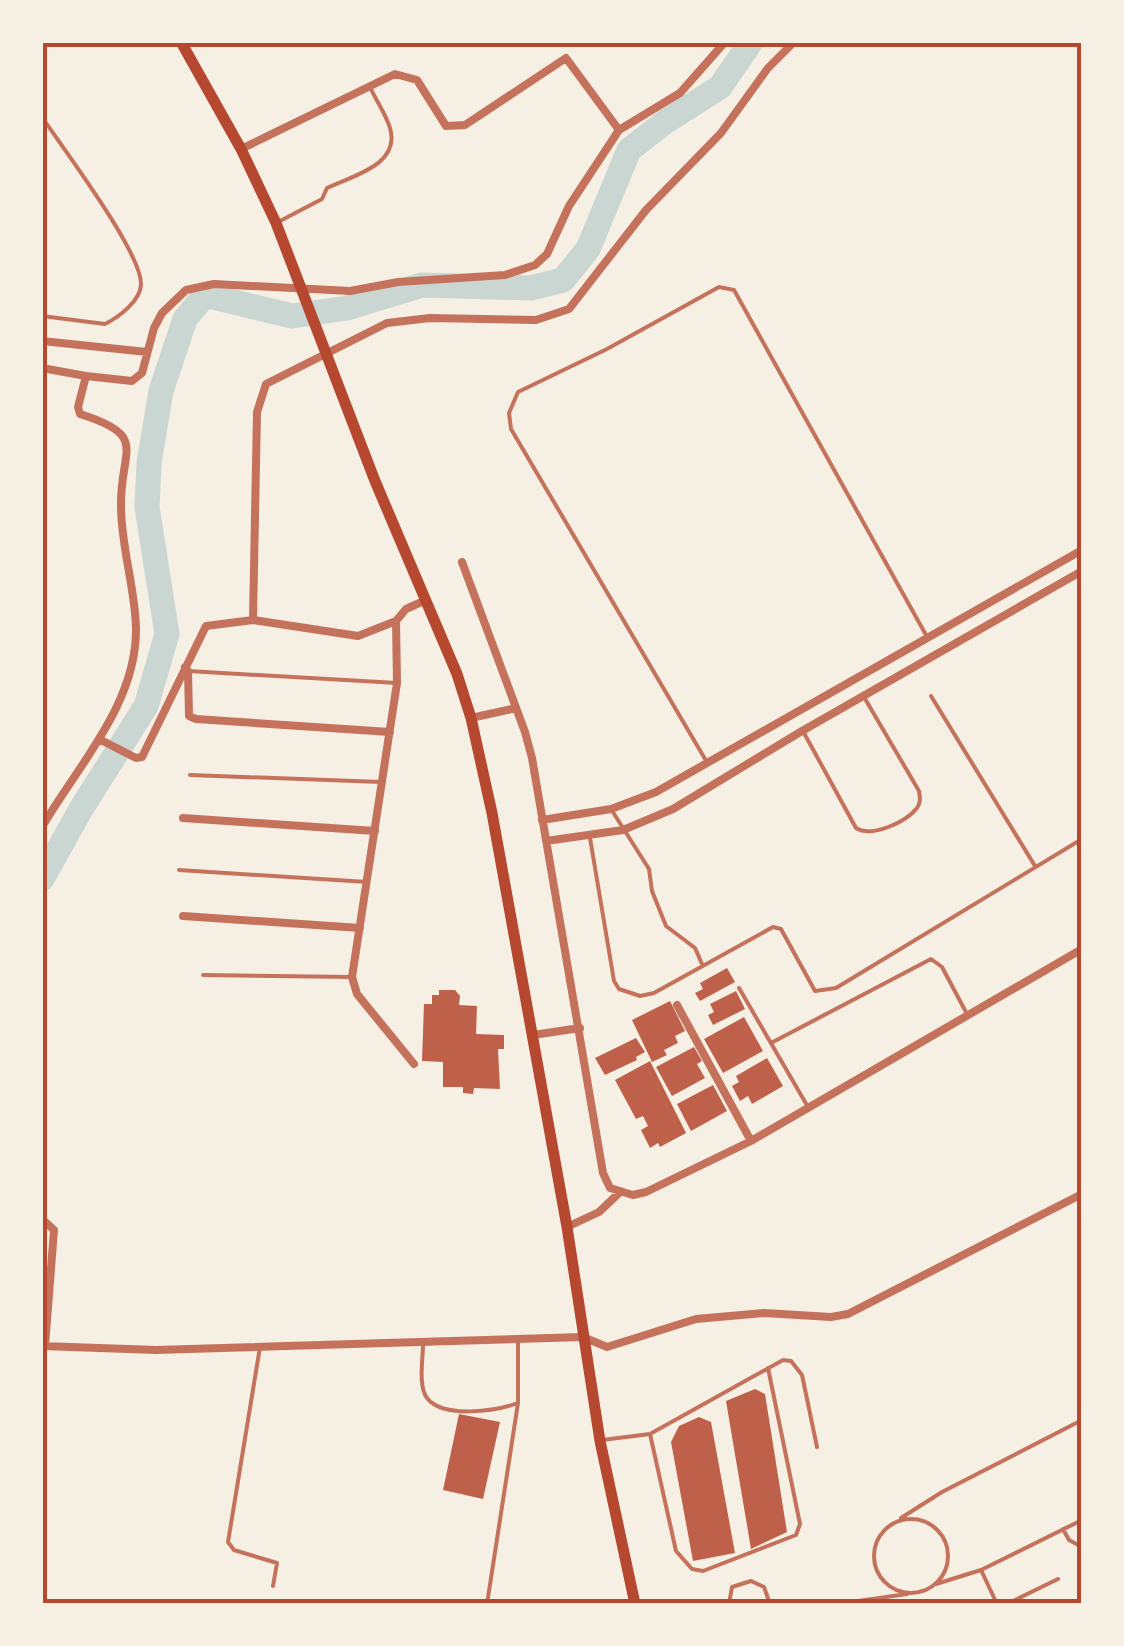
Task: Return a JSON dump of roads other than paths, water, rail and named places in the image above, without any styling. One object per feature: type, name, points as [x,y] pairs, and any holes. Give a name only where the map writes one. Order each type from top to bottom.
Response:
[{"type":"main road","points":[[181,42],[241,149],[276,223],[375,480],[457,674],[471,718],[533,1035],[600,1441],[635,1604]]},
{"type":"street","points":[[42,368],[86,378],[132,381],[142,373],[162,312],[186,290],[214,284],[350,291],[398,282],[505,275],[535,265],[546,254],[569,206],[619,130],[680,93],[725,42]]},
{"type":"street","points":[[254,620],[257,412],[261,393],[272,379],[386,323],[430,318],[536,320],[569,308],[646,210],[721,133],[768,68],[794,42]]},
{"type":"street","points":[[241,149],[395,74],[417,80],[446,126],[465,126],[566,58],[619,130]]},
{"type":"street","points":[[42,342],[147,352]]},
{"type":"street","points":[[42,827],[102,741],[128,680],[135,652],[131,572],[120,510],[127,444],[124,434],[115,426],[80,414],[78,407],[86,378]]},
{"type":"street","points":[[542,820],[611,810],[656,792],[1082,550]]},
{"type":"street","points":[[462,562],[526,732],[603,1173],[610,1188],[618,1193],[646,1192],[751,1140],[1082,949]]},
{"type":"street","points":[[546,842],[623,830],[674,809],[1082,571]]},
{"type":"street","points":[[102,741],[136,758],[147,751],[206,626],[254,620],[358,636],[396,621],[406,610],[426,600]]},
{"type":"street","points":[[396,621],[397,684],[352,977],[356,994],[414,1064]]},
{"type":"street","points":[[187,669],[187,709],[196,720],[390,732]]},
{"type":"street","points":[[471,718],[516,708]]},
{"type":"street","points":[[184,818],[375,831]]},
{"type":"street","points":[[182,916],[360,928]]},
{"type":"street","points":[[677,1004],[751,1140]]},
{"type":"street","points":[[533,1035],[580,1028]]},
{"type":"street","points":[[567,1227],[600,1212],[618,1193]]},
{"type":"street","points":[[42,1219],[54,1230],[45,1296],[44,1346],[156,1350],[583,1337],[607,1347],[696,1319],[764,1312],[831,1317],[848,1314],[1082,1194]]},
{"type":"lane","points":[[276,223],[322,198],[327,188],[385,158],[390,149],[390,126],[369,85]]},
{"type":"lane","points":[[42,117],[133,255],[142,282],[135,299],[105,324],[42,316]]},
{"type":"lane","points":[[708,764],[511,428],[512,401],[518,392],[607,349],[719,287],[734,290],[928,638]]},
{"type":"lane","points":[[187,669],[397,684]]},
{"type":"lane","points":[[930,696],[1035,866]]},
{"type":"lane","points":[[802,731],[856,828],[870,834],[880,831],[916,809],[919,791],[864,697]]},
{"type":"lane","points":[[190,775],[381,782]]},
{"type":"lane","points":[[611,810],[649,869],[652,892],[666,926],[695,948],[703,966]]},
{"type":"lane","points":[[590,835],[614,981],[619,989],[640,996],[654,993],[774,927],[780,929],[810,985],[815,991],[825,991],[1082,839]]},
{"type":"lane","points":[[180,870],[366,882]]},
{"type":"lane","points":[[771,1043],[931,960],[942,967],[967,1014]]},
{"type":"lane","points":[[203,975],[352,977]]},
{"type":"lane","points":[[739,988],[808,1107]]},
{"type":"lane","points":[[487,1604],[518,1403],[518,1338]]},
{"type":"lane","points":[[423,1344],[423,1387],[428,1399],[437,1406],[477,1412],[497,1411],[518,1403]]},
{"type":"lane","points":[[42,1357],[44,1346]]},
{"type":"lane","points":[[260,1347],[228,1542],[234,1550],[277,1563],[273,1586]]},
{"type":"lane","points":[[600,1441],[650,1434],[783,1360],[798,1368],[817,1448]]},
{"type":"lane","points":[[650,1434],[676,1552],[692,1569],[703,1571],[796,1536],[800,1524],[768,1368]]},
{"type":"lane","points":[[917,1593],[894,1589],[884,1582],[874,1561],[878,1538],[942,1492],[1082,1420]]},
{"type":"lane","points":[[896,1522],[919,1519],[939,1530],[949,1552],[944,1575],[936,1584]]},
{"type":"lane","points":[[837,1604],[917,1593],[981,1570],[1082,1520]]},
{"type":"lane","points":[[1063,1530],[1069,1540],[1082,1547]]},
{"type":"lane","points":[[981,1570],[997,1604]]},
{"type":"lane","points":[[1007,1604],[1058,1578]]},
{"type":"lane","points":[[729,1604],[732,1587],[751,1581],[764,1588],[770,1604]]},
{"type":"waterway","points":[[42,879],[146,706],[167,634],[147,507],[149,463],[161,391],[185,319],[205,295],[292,316],[347,308],[422,285],[531,288],[563,280],[588,249],[629,150],[720,87],[751,42]]}]
